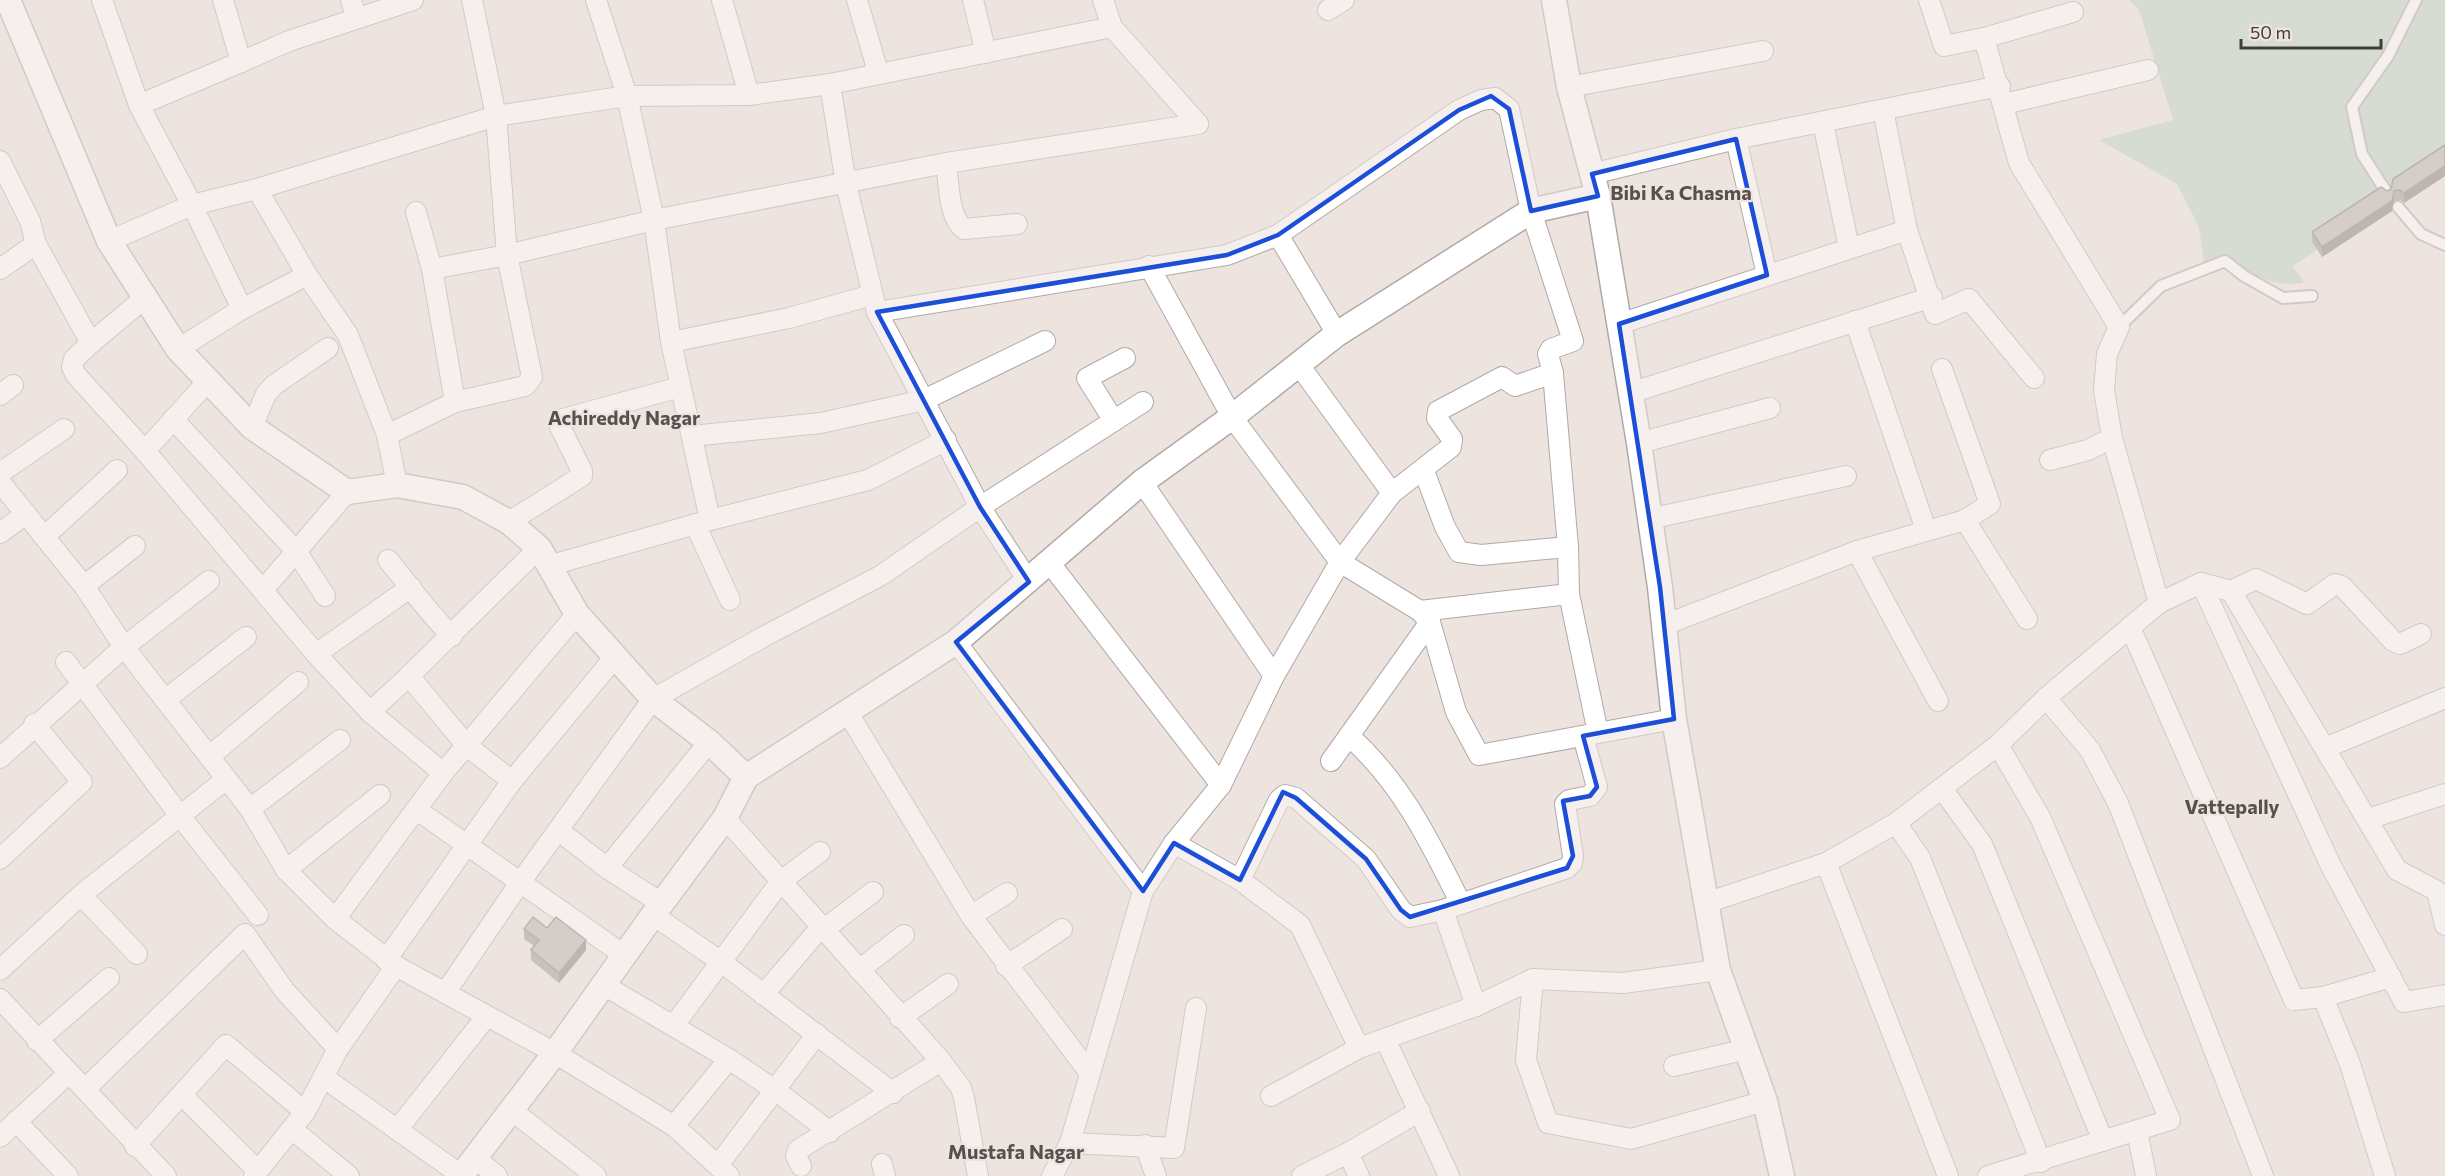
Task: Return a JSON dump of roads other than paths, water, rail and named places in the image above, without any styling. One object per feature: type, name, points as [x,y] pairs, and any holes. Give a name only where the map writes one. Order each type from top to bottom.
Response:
[{"type":"street","points":[[102,0],[139,105],[192,205],[242,309]]},
{"type":"street","points":[[223,0],[241,62]]},
{"type":"street","points":[[139,105],[241,62],[353,9],[412,0]]},
{"type":"street","points":[[387,435],[455,402],[525,386],[532,377],[507,255],[496,116],[472,0]]},
{"type":"street","points":[[596,0],[627,96],[654,220],[670,342],[692,436],[703,522],[730,600]]},
{"type":"street","points":[[722,0],[749,95]]},
{"type":"street","points":[[856,0],[878,72]]},
{"type":"street","points":[[973,0],[986,53]]},
{"type":"street","points":[[432,269],[507,255],[654,220],[946,163],[1198,124],[1112,27],[1103,0]]},
{"type":"street","points":[[1554,0],[1569,87],[1595,185],[1619,324],[1639,443],[1664,624],[1674,719],[1718,970],[1765,1101],[1782,1176]]},
{"type":"street","points":[[1929,0],[1944,46],[1984,38],[2073,12]]},
{"type":"street","points":[[15,3],[109,241],[178,349],[252,427],[347,492]]},
{"type":"street","points":[[109,241],[192,205],[257,189],[496,116],[627,96],[749,95],[830,84],[878,72],[1112,27]]},
{"type":"street","points":[[1984,38],[2002,95],[2019,163],[2119,327],[2107,354],[2104,390],[2112,438],[2159,603]]},
{"type":"street","points":[[1569,87],[1763,51]]},
{"type":"street","points":[[466,1170],[555,1053],[602,984],[725,818],[746,777],[956,642],[1029,582],[1142,482],[1232,417],[1337,334],[1531,211],[1595,185],[1736,139],[1883,110],[2002,95],[2148,70]]},
{"type":"street","points":[[830,84],[846,184],[874,303],[980,507],[1029,582]]},
{"type":"street","points":[[670,342],[874,303],[1227,255],[1278,236],[1459,110],[1491,96],[1509,110],[1531,211],[1573,341],[1551,349],[1548,354],[1553,373],[1568,547],[1569,594],[1597,787],[1590,796],[1569,800],[1565,804],[1572,863],[1554,873],[1452,907],[1410,916],[1401,910],[1366,860],[1296,798],[1288,795],[1279,800],[1240,880]]},
{"type":"street","points":[[1883,110],[1907,230],[1932,297],[1935,314],[1969,299],[2034,378]]},
{"type":"street","points":[[1823,123],[1849,248]]},
{"type":"street","points":[[1736,139],[1767,275]]},
{"type":"street","points":[[0,161],[30,221],[36,244],[91,343]]},
{"type":"street","points":[[946,163],[954,213],[960,226],[964,229],[1017,224]]},
{"type":"street","points":[[257,189],[307,274],[348,336],[387,435],[397,485]]},
{"type":"street","points":[[416,212],[432,269],[455,402]]},
{"type":"street","points":[[1619,324],[1907,230]]},
{"type":"street","points":[[1278,236],[1337,334]]},
{"type":"street","points":[[0,269],[36,244]]},
{"type":"street","points":[[1149,266],[1232,417],[1340,562],[1425,616],[1456,712],[1479,755],[1674,719]]},
{"type":"street","points":[[178,349],[242,309],[307,274]]},
{"type":"street","points":[[146,297],[74,359],[72,367],[316,654],[370,712],[442,773]]},
{"type":"street","points":[[1630,393],[1932,297]]},
{"type":"street","points":[[1855,321],[1926,530]]},
{"type":"street","points":[[692,436],[821,423],[924,400],[1045,341]]},
{"type":"street","points":[[252,427],[274,385],[328,348]]},
{"type":"street","points":[[1114,421],[1087,378],[1125,358]]},
{"type":"street","points":[[1299,364],[1392,493]]},
{"type":"street","points":[[1664,624],[1857,551],[1965,520],[1990,504],[1942,369]]},
{"type":"street","points":[[1052,1176],[1070,1143],[1143,891],[1174,843],[1221,785],[1274,676],[1340,562],[1392,493],[1424,471],[1452,447],[1453,443],[1437,418],[1438,411],[1502,376],[1515,386],[1553,373]]},
{"type":"street","points":[[145,451],[207,382]]},
{"type":"street","points":[[509,522],[582,476],[582,471],[560,427],[563,419],[680,387]]},
{"type":"street","points":[[445,993],[519,884],[653,699],[763,637],[880,576],[980,507],[1143,402]]},
{"type":"street","points":[[1639,443],[1770,408]]},
{"type":"street","points":[[173,418],[296,551],[325,596]]},
{"type":"street","points":[[0,473],[64,429]]},
{"type":"street","points":[[2050,460],[2088,450],[2112,438]]},
{"type":"street","points":[[370,712],[452,636],[544,557],[703,522],[868,480],[946,440]]},
{"type":"street","points":[[44,537],[117,470]]},
{"type":"street","points":[[1424,471],[1445,527],[1460,552],[1481,555],[1568,547]]},
{"type":"street","points":[[1649,519],[1846,476]]},
{"type":"street","points":[[0,482],[84,586],[124,647],[210,756],[225,780],[250,809],[286,870],[335,918],[391,963],[555,1053],[674,1126],[724,1170],[775,1090],[817,1034]]},
{"type":"street","points":[[1142,482],[1274,676]]},
{"type":"street","points":[[263,590],[347,492],[397,485],[463,496],[509,522],[544,557],[577,614],[653,699],[709,742],[746,777]]},
{"type":"street","points":[[0,533],[26,514]]},
{"type":"street","points":[[1965,520],[2027,619]]},
{"type":"street","points":[[84,586],[135,546]]},
{"type":"street","points":[[1857,551],[1938,701]]},
{"type":"street","points":[[388,560],[411,587],[428,613],[452,636]]},
{"type":"street","points":[[1049,562],[1221,785]]},
{"type":"street","points":[[1706,903],[1826,863],[1896,823],[1998,745],[2046,698],[2159,603],[2201,583],[2231,591],[2256,579],[2307,604],[2335,584],[2342,586],[2393,641],[2400,644],[2421,634]]},
{"type":"street","points":[[0,758],[34,724],[124,647],[209,581]]},
{"type":"street","points":[[2201,583],[2331,866],[2404,1002],[2445,995]]},
{"type":"street","points":[[316,654],[411,587]]},
{"type":"street","points":[[2231,591],[2397,870],[2441,890],[2445,925]]},
{"type":"street","points":[[1331,761],[1425,616],[1569,594]]},
{"type":"street","points":[[335,918],[417,810],[442,773],[577,614]]},
{"type":"street","points":[[2130,627],[2294,1000],[2323,997],[2391,977]]},
{"type":"street","points":[[165,700],[246,637]]},
{"type":"street","points":[[956,642],[1143,891]]},
{"type":"street","points":[[182,1095],[256,1173],[293,1130],[305,1112],[338,1049],[391,963],[512,781],[615,657]]},
{"type":"street","points":[[66,662],[180,816],[258,915]]},
{"type":"street","points":[[409,676],[467,746],[512,781]]},
{"type":"street","points":[[210,756],[298,682]]},
{"type":"street","points":[[2046,698],[2090,750],[2118,803],[2263,1176]]},
{"type":"street","points":[[2325,748],[2445,698]]},
{"type":"street","points":[[848,713],[971,916],[1006,966],[1089,1072]]},
{"type":"street","points":[[0,859],[82,782],[34,724]]},
{"type":"street","points":[[1349,736],[1390,778],[1422,826],[1452,907],[1476,1006]]},
{"type":"street","points":[[250,809],[340,740]]},
{"type":"street","points":[[607,868],[709,742]]},
{"type":"street","points":[[1988,1176],[2041,1162],[2170,1120],[2040,817],[1998,745]]},
{"type":"street","points":[[0,970],[81,895],[225,780]]},
{"type":"street","points":[[1943,789],[1982,844],[2103,1141]]},
{"type":"street","points":[[286,870],[380,795]]},
{"type":"street","points":[[2368,819],[2445,795]]},
{"type":"street","points":[[417,810],[519,884],[624,955]]},
{"type":"street","points":[[725,818],[900,1018],[941,1061],[961,1088],[978,1176]]},
{"type":"street","points":[[1896,823],[1920,858],[2041,1162]]},
{"type":"street","points":[[559,831],[763,995],[893,1094]]},
{"type":"street","points":[[1174,843],[1240,880],[1300,925],[1359,1048]]},
{"type":"street","points":[[674,1025],[781,881],[820,852]]},
{"type":"street","points":[[1826,863],[1947,1176]]},
{"type":"street","points":[[763,995],[822,929],[873,892]]},
{"type":"street","points":[[971,916],[1007,893]]},
{"type":"street","points":[[81,895],[137,954]]},
{"type":"street","points":[[1006,966],[1062,929]]},
{"type":"street","points":[[85,1089],[245,934],[284,990],[338,1049]]},
{"type":"street","points":[[859,970],[904,935]]},
{"type":"street","points":[[1271,1096],[1359,1048],[1386,1041],[1476,1006],[1533,979],[1623,982],[1718,970]]},
{"type":"street","points":[[37,1041],[109,978]]},
{"type":"street","points":[[1533,979],[1526,1060],[1548,1123],[1631,1139],[1765,1101]]},
{"type":"street","points":[[602,984],[729,1059],[775,1090],[830,1132]]},
{"type":"street","points":[[900,1018],[948,984]]},
{"type":"street","points":[[2323,997],[2350,1064],[2385,1176]]},
{"type":"street","points":[[0,999],[135,1146],[166,1176]]},
{"type":"street","points":[[1070,1143],[1174,1148],[1196,1008]]},
{"type":"street","points":[[397,1130],[486,1017]]},
{"type":"street","points":[[1386,1041],[1449,1176]]},
{"type":"street","points":[[135,1146],[226,1045],[305,1112]]},
{"type":"street","points":[[1674,1066],[1747,1049]]},
{"type":"street","points":[[674,1126],[729,1059]]},
{"type":"street","points":[[801,1166],[796,1156],[798,1150],[893,1094],[941,1061]]},
{"type":"street","points":[[68,1176],[7,1126],[69,1073]]},
{"type":"street","points":[[323,1077],[397,1130],[466,1170],[496,1176]]},
{"type":"street","points":[[511,1110],[596,1176]]},
{"type":"street","points":[[1302,1176],[1420,1112]]},
{"type":"street","points":[[293,1130],[350,1176]]},
{"type":"street","points":[[2136,1131],[2146,1176]]},
{"type":"street","points":[[1145,1145],[1156,1176]]},
{"type":"street","points":[[1348,1153],[1359,1176]]},
{"type":"lane","points":[[2387,193],[2362,154],[2352,108],[2388,56],[2416,0]]},
{"type":"lane","points":[[2398,207],[2421,234],[2445,244]]},
{"type":"lane","points":[[2119,327],[2161,286],[2224,261],[2244,276],[2283,298],[2312,296]]},
{"type":"district","name":"Bibi Ka Chasma","points":[[1681,192]]},
{"type":"district","name":"Achireddy Nagar","points":[[624,417]]},
{"type":"district","name":"Vattepally","points":[[2232,806]]},
{"type":"district","name":"Mustafa Nagar","points":[[1016,1151]]}]
